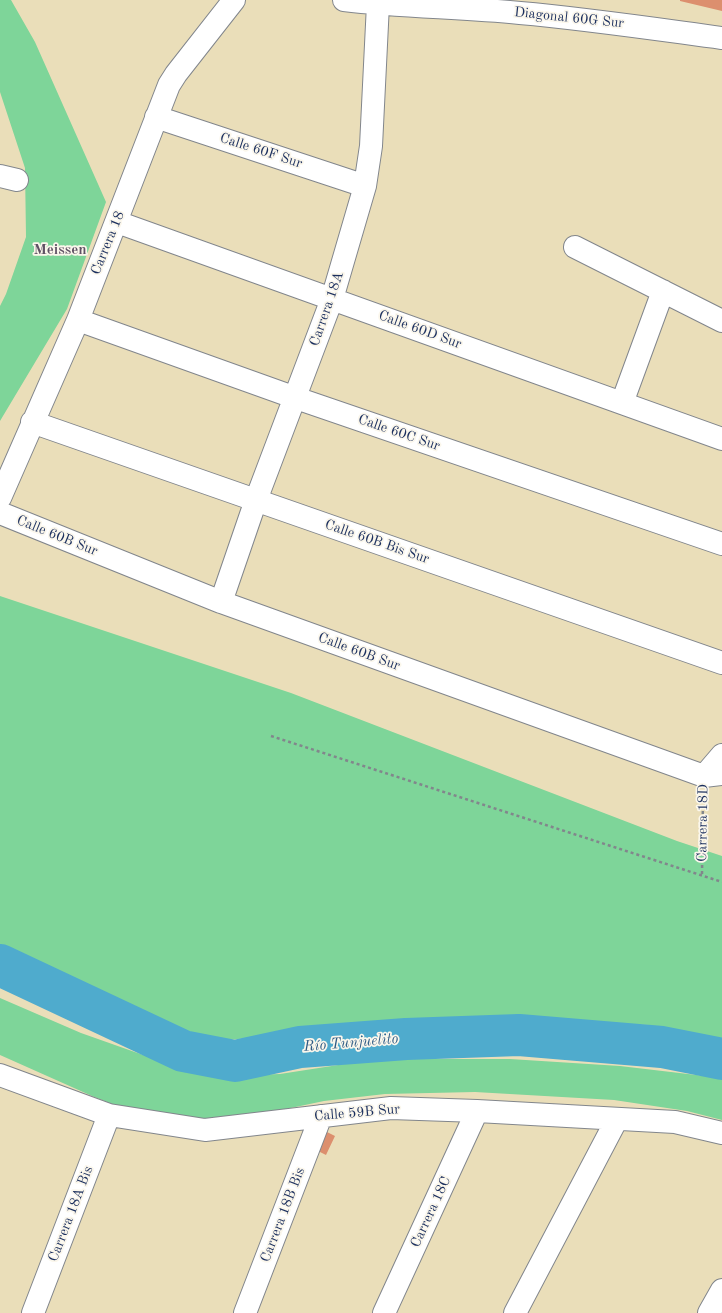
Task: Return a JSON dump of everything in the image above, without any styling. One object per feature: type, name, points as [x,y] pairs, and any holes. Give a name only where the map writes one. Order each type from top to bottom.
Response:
[{"type":"street","name":"Carrera 18","points":[[0,498],[78,320],[117,222],[156,117],[176,74],[234,0]]},
{"type":"street","name":"Diagonal 60G Sur","points":[[344,0],[378,4],[526,6],[626,24],[722,38]]},
{"type":"street","name":"Carrera 18A","points":[[221,602],[256,500],[296,398],[332,299],[365,186],[371,146],[378,4]]},
{"type":"street","name":"Calle 60F Sur","points":[[156,117],[365,186]]},
{"type":"street","name":"Calle 60D Sur","points":[[117,222],[722,439]]},
{"type":"street","points":[[575,247],[722,321]]},
{"type":"street","points":[[622,403],[663,291]]},
{"type":"street","name":"Calle 60C Sur","points":[[78,320],[296,398],[722,544]]},
{"type":"street","name":"Calle 60B Bis Sur","points":[[32,422],[722,663]]},
{"type":"street","name":"Calle 60B Sur","points":[[0,513],[221,602],[713,775]]},
{"type":"street","name":"Carrera 18D","points":[[713,775],[722,755]]},
{"type":"street","name":"Calle 59B Sur","points":[[0,1075],[110,1115],[206,1130],[391,1108],[477,1111],[674,1122],[722,1133]]},
{"type":"street","name":"Carrera 18C","points":[[384,1313],[477,1111]]},
{"type":"street","name":"Carrera 18A Bis","points":[[33,1313],[110,1115]]},
{"type":"street","name":"Carrera 18B Bis","points":[[245,1313],[321,1116]]},
{"type":"street","points":[[515,1313],[617,1119]]},
{"type":"street","points":[[708,1313],[722,1290]]},
{"type":"path","points":[[271,736],[702,874],[722,882]]},
{"type":"path","name":"Carrera 18D","points":[[702,874],[713,775]]},
{"type":"green space","points":[[0,0],[11,0],[35,42],[106,202],[67,309],[0,421],[0,306],[6,294],[26,237],[25,168],[0,92]]},
{"type":"green space","points":[[0,596],[291,693],[677,841],[722,856],[722,1041],[649,1025],[490,1020],[374,1026],[217,1041],[178,1033],[104,1001],[0,951]]},
{"type":"green space","points":[[0,998],[81,1033],[180,1068],[225,1076],[280,1074],[377,1059],[510,1059],[620,1066],[722,1078],[722,1120],[687,1111],[614,1100],[475,1092],[385,1094],[324,1101],[224,1122],[145,1117],[92,1096],[0,1055]]},
{"type":"building","points":[[722,0],[722,11],[680,1]]},
{"type":"building","points":[[325,1131],[335,1136],[326,1155],[316,1150]]},
{"type":"waterway","name":"Río Tunjuelito","points":[[0,965],[183,1051],[235,1061],[300,1047],[406,1039],[519,1035],[662,1047],[722,1059]]},
{"type":"district","name":"Meissen","points":[[60,250]]}]
